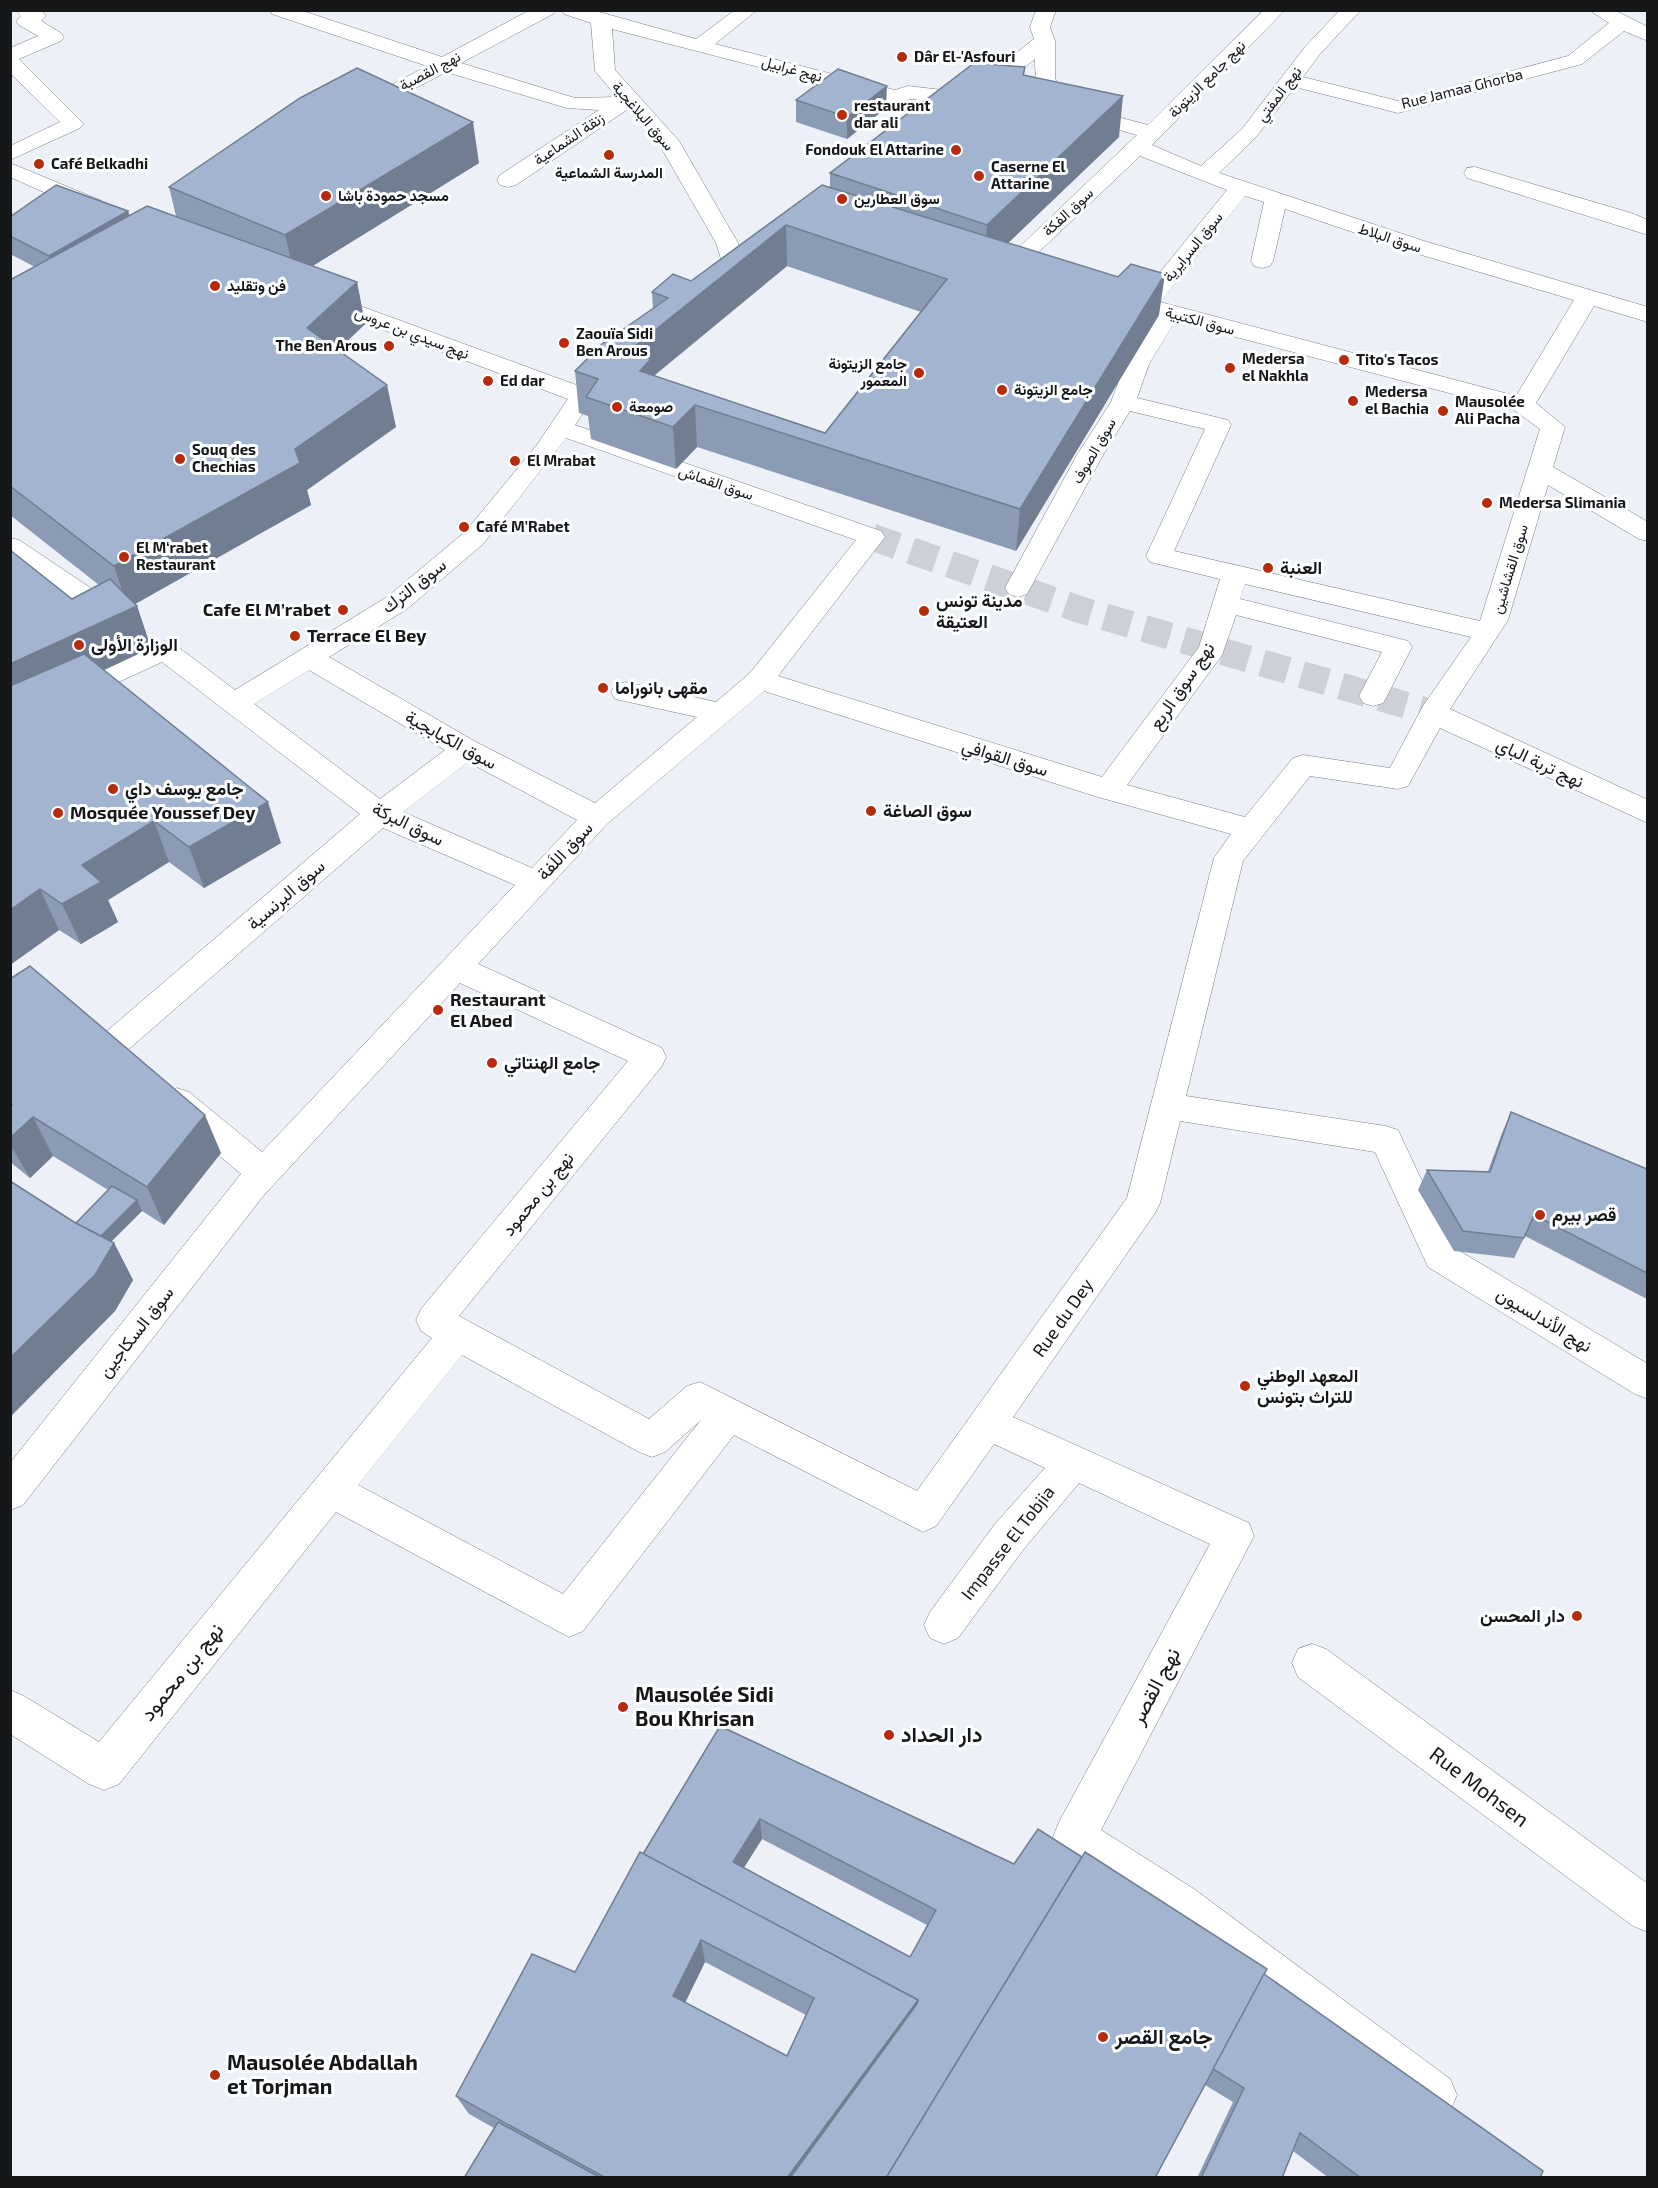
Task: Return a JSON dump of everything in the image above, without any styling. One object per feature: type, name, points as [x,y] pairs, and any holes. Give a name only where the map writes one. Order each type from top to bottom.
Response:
[{"type":"street","points":[[10,56],[54,36],[26,21],[36,16],[25,10]]},
{"type":"street","points":[[279,10],[442,64],[574,104],[626,101]]},
{"type":"street","name":"نهج القصبة","points":[[337,122],[546,10]]},
{"type":"street","points":[[571,10],[601,20]]},
{"type":"street","points":[[700,45],[748,10]]},
{"type":"street","points":[[1046,10],[1040,27],[1045,41],[1045,78],[1055,105]]},
{"type":"street","name":"نهج جامع الزيتونة","points":[[1145,140],[1276,10]]},
{"type":"street","name":"نهج المفتي","points":[[1204,175],[1249,133],[1312,51],[1352,10]]},
{"type":"street","points":[[1598,10],[1647,35]]},
{"type":"street","name":"نهج غرابيل","points":[[601,20],[897,97],[908,92],[1001,102]]},
{"type":"street","name":"سوق البلاغجية","points":[[601,20],[605,71],[626,101],[668,141],[727,243],[726,273],[754,255]]},
{"type":"street","name":"Rue Jamaa Ghorba","points":[[1290,80],[1398,107],[1575,60],[1622,21]]},
{"type":"street","points":[[941,121],[1045,41]]},
{"type":"street","points":[[10,61],[73,124],[10,154]]},
{"type":"street","name":"زنقة الشماعية","points":[[508,180],[626,101]]},
{"type":"street","points":[[1033,104],[1055,105],[1145,140]]},
{"type":"street","name":"سوق البلاط","points":[[1145,140],[1204,175],[1416,246],[1647,315]]},
{"type":"street","name":"سوق الفكة","points":[[975,271],[1008,281],[1145,140]]},
{"type":"street","points":[[10,170],[117,217]]},
{"type":"street","points":[[1475,173],[1623,218],[1647,228]]},
{"type":"street","name":"سوق السرايرية","points":[[1156,309],[1241,187]]},
{"type":"street","points":[[1262,261],[1276,199]]},
{"type":"street","points":[[1621,309],[1647,290]]},
{"type":"street","name":"نهج سيدي بن عروس","points":[[311,297],[582,396]]},
{"type":"street","name":"سوق الكتبية","points":[[1095,310],[1113,297],[1523,405]]},
{"type":"street","points":[[1523,405],[1587,298]]},
{"type":"street","name":"سوق الصوف","points":[[1018,588],[1090,455],[1124,402],[1156,309]]},
{"type":"street","points":[[560,428],[582,396],[622,362]]},
{"type":"street","points":[[1124,402],[1219,425],[1159,556],[1488,632]]},
{"type":"street","name":"سوق القشاشين","points":[[1252,829],[1303,765],[1398,779],[1433,713],[1494,620],[1553,427],[1523,405]]},
{"type":"street","name":"سوق القماش","points":[[560,428],[872,537]]},
{"type":"street","name":"سوق الترك","points":[[233,704],[397,603],[474,538],[545,451],[560,428]]},
{"type":"street","points":[[1540,470],[1647,533]]},
{"type":"street","name":"سوق البركة","points":[[15,536],[380,814],[536,882]]},
{"type":"street","name":"سوق اللَفة","points":[[263,1173],[597,817],[760,680],[872,537]]},
{"type":"street","name":"نهج سوق الربع","points":[[1108,790],[1212,648],[1235,572]]},
{"type":"street","points":[[1226,604],[1398,647],[1373,696]]},
{"type":"street","points":[[10,722],[164,650]]},
{"type":"street","name":"سوق الكبابجية","points":[[309,658],[466,749],[597,817]]},
{"type":"street","name":"سوق القوافي","points":[[760,680],[1108,790],[1252,829]]},
{"type":"street","points":[[625,692],[721,713]]},
{"type":"street","name":"نهج تربة الباي","points":[[1433,713],[1647,813]]},
{"type":"street","name":"سوق البرنسية","points":[[111,1046],[380,814],[466,749]]},
{"type":"street","name":"Rue du Dey","points":[[729,1413],[923,1514],[989,1424],[1143,1203],[1229,858],[1252,829]]},
{"type":"street","name":"نهج بن محمود","points":[[10,1710],[104,1769],[457,1334],[434,1320],[650,1057],[456,968]]},
{"type":"street","points":[[84,1024],[263,1173]]},
{"type":"street","name":"نهج الأندلسيون","points":[[1168,1106],[1386,1140],[1440,1257],[1647,1383]]},
{"type":"street","name":"سوق السكاجين","points":[[10,1493],[263,1173]]},
{"type":"street","points":[[331,1490],[569,1618],[729,1413],[700,1398],[652,1440],[457,1334]]},
{"type":"street","points":[[989,1424],[1073,1462]]},
{"type":"street","name":"نهج القصر","points":[[1073,1462],[1235,1536],[1074,1836],[1179,1904],[1466,2120]]},
{"type":"street","name":"Impasse El Tobjia","points":[[944,1625],[1010,1537],[1073,1462]]},
{"type":"street","name":"Rue Mohsen","points":[[1312,1663],[1647,1911]]},
{"type":"building","points":[[974,63],[1025,67],[1023,75],[1123,96],[987,225],[830,173]]},
{"type":"building","points":[[357,68],[473,122],[285,235],[169,187],[300,98]]},
{"type":"building","points":[[838,69],[887,86],[847,117],[796,100]]},
{"type":"building","points":[[56,185],[128,211],[49,256],[10,236],[10,217]]},
{"type":"building","points":[[822,185],[1118,277],[1131,264],[1165,274],[1020,509],[695,405],[673,427],[586,397],[598,379],[575,371],[602,344],[668,298],[652,292],[673,274],[691,281]],"holes":[[[786,225],[947,279],[825,433],[640,371],[651,359],[628,352]]]},
{"type":"building","name":"Souq des Chechias","points":[[147,206],[357,282],[307,328],[387,385],[295,449],[300,463],[114,566],[10,486],[10,280]]},
{"type":"building","points":[[10,550],[72,599],[110,579],[137,606],[10,664]]},
{"type":"building","name":"جامع يوسف داي","points":[[84,654],[268,802],[189,847],[154,821],[82,865],[101,882],[62,904],[40,889],[10,910],[10,686]]},
{"type":"building","points":[[30,966],[205,1115],[147,1187],[33,1117],[10,1138],[10,1107],[12,1105],[10,1104],[10,979]]},
{"type":"building","name":"قصر بيرم","points":[[1511,1112],[1647,1169],[1647,1273],[1534,1215],[1524,1238],[1463,1231],[1427,1170],[1490,1172]]},
{"type":"building","points":[[10,1181],[74,1222],[114,1243],[95,1275],[10,1358]]},
{"type":"building","points":[[112,1186],[137,1200],[101,1236],[76,1223]]},
{"type":"building","points":[[720,1726],[1014,1864],[1038,1829],[1082,1857],[886,2178],[790,2178],[918,2000],[643,1854]],"holes":[[[760,1819],[936,1910],[910,1957],[733,1862]]]},
{"type":"building","points":[[640,1852],[918,2000],[787,2178],[606,2178],[456,2096],[532,1954],[575,1972]],"holes":[[[701,1940],[814,1998],[787,2056],[673,1996]]]},
{"type":"building","name":"جامع القصر","points":[[1085,1852],[1267,1969],[1155,2178],[886,2178]]},
{"type":"building","points":[[1264,1974],[1543,2171],[1540,2178],[1361,2178],[1300,2133],[1282,2178],[1201,2178],[1244,2088],[1213,2069]]},
{"type":"building","points":[[498,2122],[601,2178],[464,2178]]},
{"type":"tunnel","points":[[872,537],[1081,610],[1433,713]]},
{"type":"place","name":"Dâr El-'Asfouri","points":[[902,57]]},
{"type":"place","name":"restaurant dar ali","points":[[842,115]]},
{"type":"place","name":"Fondouk El Attarine","points":[[956,150]]},
{"type":"place","name":"المدرسة الشماعية","points":[[609,155]]},
{"type":"place","name":"Café Belkadhi","points":[[39,164]]},
{"type":"place","name":"Caserne El Attarine","points":[[979,176]]},
{"type":"place","name":"مسجد حمودة باشا","points":[[326,196]]},
{"type":"place","name":"سوق العطارين","points":[[842,199]]},
{"type":"place","name":"فن وتقلید","points":[[215,286]]},
{"type":"place","name":"Zaouïa Sidi Ben Arous","points":[[564,343]]},
{"type":"place","name":"The Ben Arous","points":[[389,346]]},
{"type":"place","name":"Tito's Tacos","points":[[1344,360]]},
{"type":"place","name":"Medersa el Nakhla","points":[[1230,368]]},
{"type":"place","name":"جامع الزيتونة المعمور","points":[[919,373]]},
{"type":"place","name":"Ed dar","points":[[488,381]]},
{"type":"place","name":"جامع الزيتونة","points":[[1002,390]]},
{"type":"place","name":"Medersa el Bachia","points":[[1353,401]]},
{"type":"place","name":"صومعة","points":[[617,407]]},
{"type":"place","name":"Mausolée Ali Pacha","points":[[1443,411]]},
{"type":"place","name":"Souq des Chechias","points":[[180,459]]},
{"type":"place","name":"El Mrabat","points":[[515,461]]},
{"type":"place","name":"Medersa Slimania","points":[[1487,503]]},
{"type":"place","name":"Café M'Rabet","points":[[464,527]]},
{"type":"place","name":"El M‘rabet Restaurant","points":[[124,557]]},
{"type":"place","name":"العنبة","points":[[1268,568]]},
{"type":"place","name":"Cafe El M’rabet","points":[[343,610]]},
{"type":"place","name":"مدينة تونس العتيقة","points":[[924,611]]},
{"type":"place","name":"Terrace El Bey","points":[[295,636]]},
{"type":"place","name":"الوزارة الأولى","points":[[79,645]]},
{"type":"place","name":"مقهى بانوراما","points":[[603,688]]},
{"type":"place","name":"جامع يوسف داي","points":[[113,789]]},
{"type":"place","name":"سوق الصاغة","points":[[871,811]]},
{"type":"place","name":"Mosquée Youssef Dey","points":[[58,813]]},
{"type":"place","name":"Restaurant El Abed","points":[[438,1010]]},
{"type":"place","name":"جامع الهنتاتي","points":[[492,1063]]},
{"type":"place","name":"قصر بيرم","points":[[1540,1215]]},
{"type":"place","name":"المعهد الوطني للتراث بتونس","points":[[1245,1386]]},
{"type":"place","name":"دار المحسن","points":[[1577,1616]]},
{"type":"place","name":"Mausolée Sidi Bou Khrisan","points":[[623,1707]]},
{"type":"place","name":"دار الحداد","points":[[889,1735]]},
{"type":"place","name":"جامع القصر","points":[[1103,2037]]},
{"type":"place","name":"Mausolée Abdallah et Torjman","points":[[215,2075]]}]
